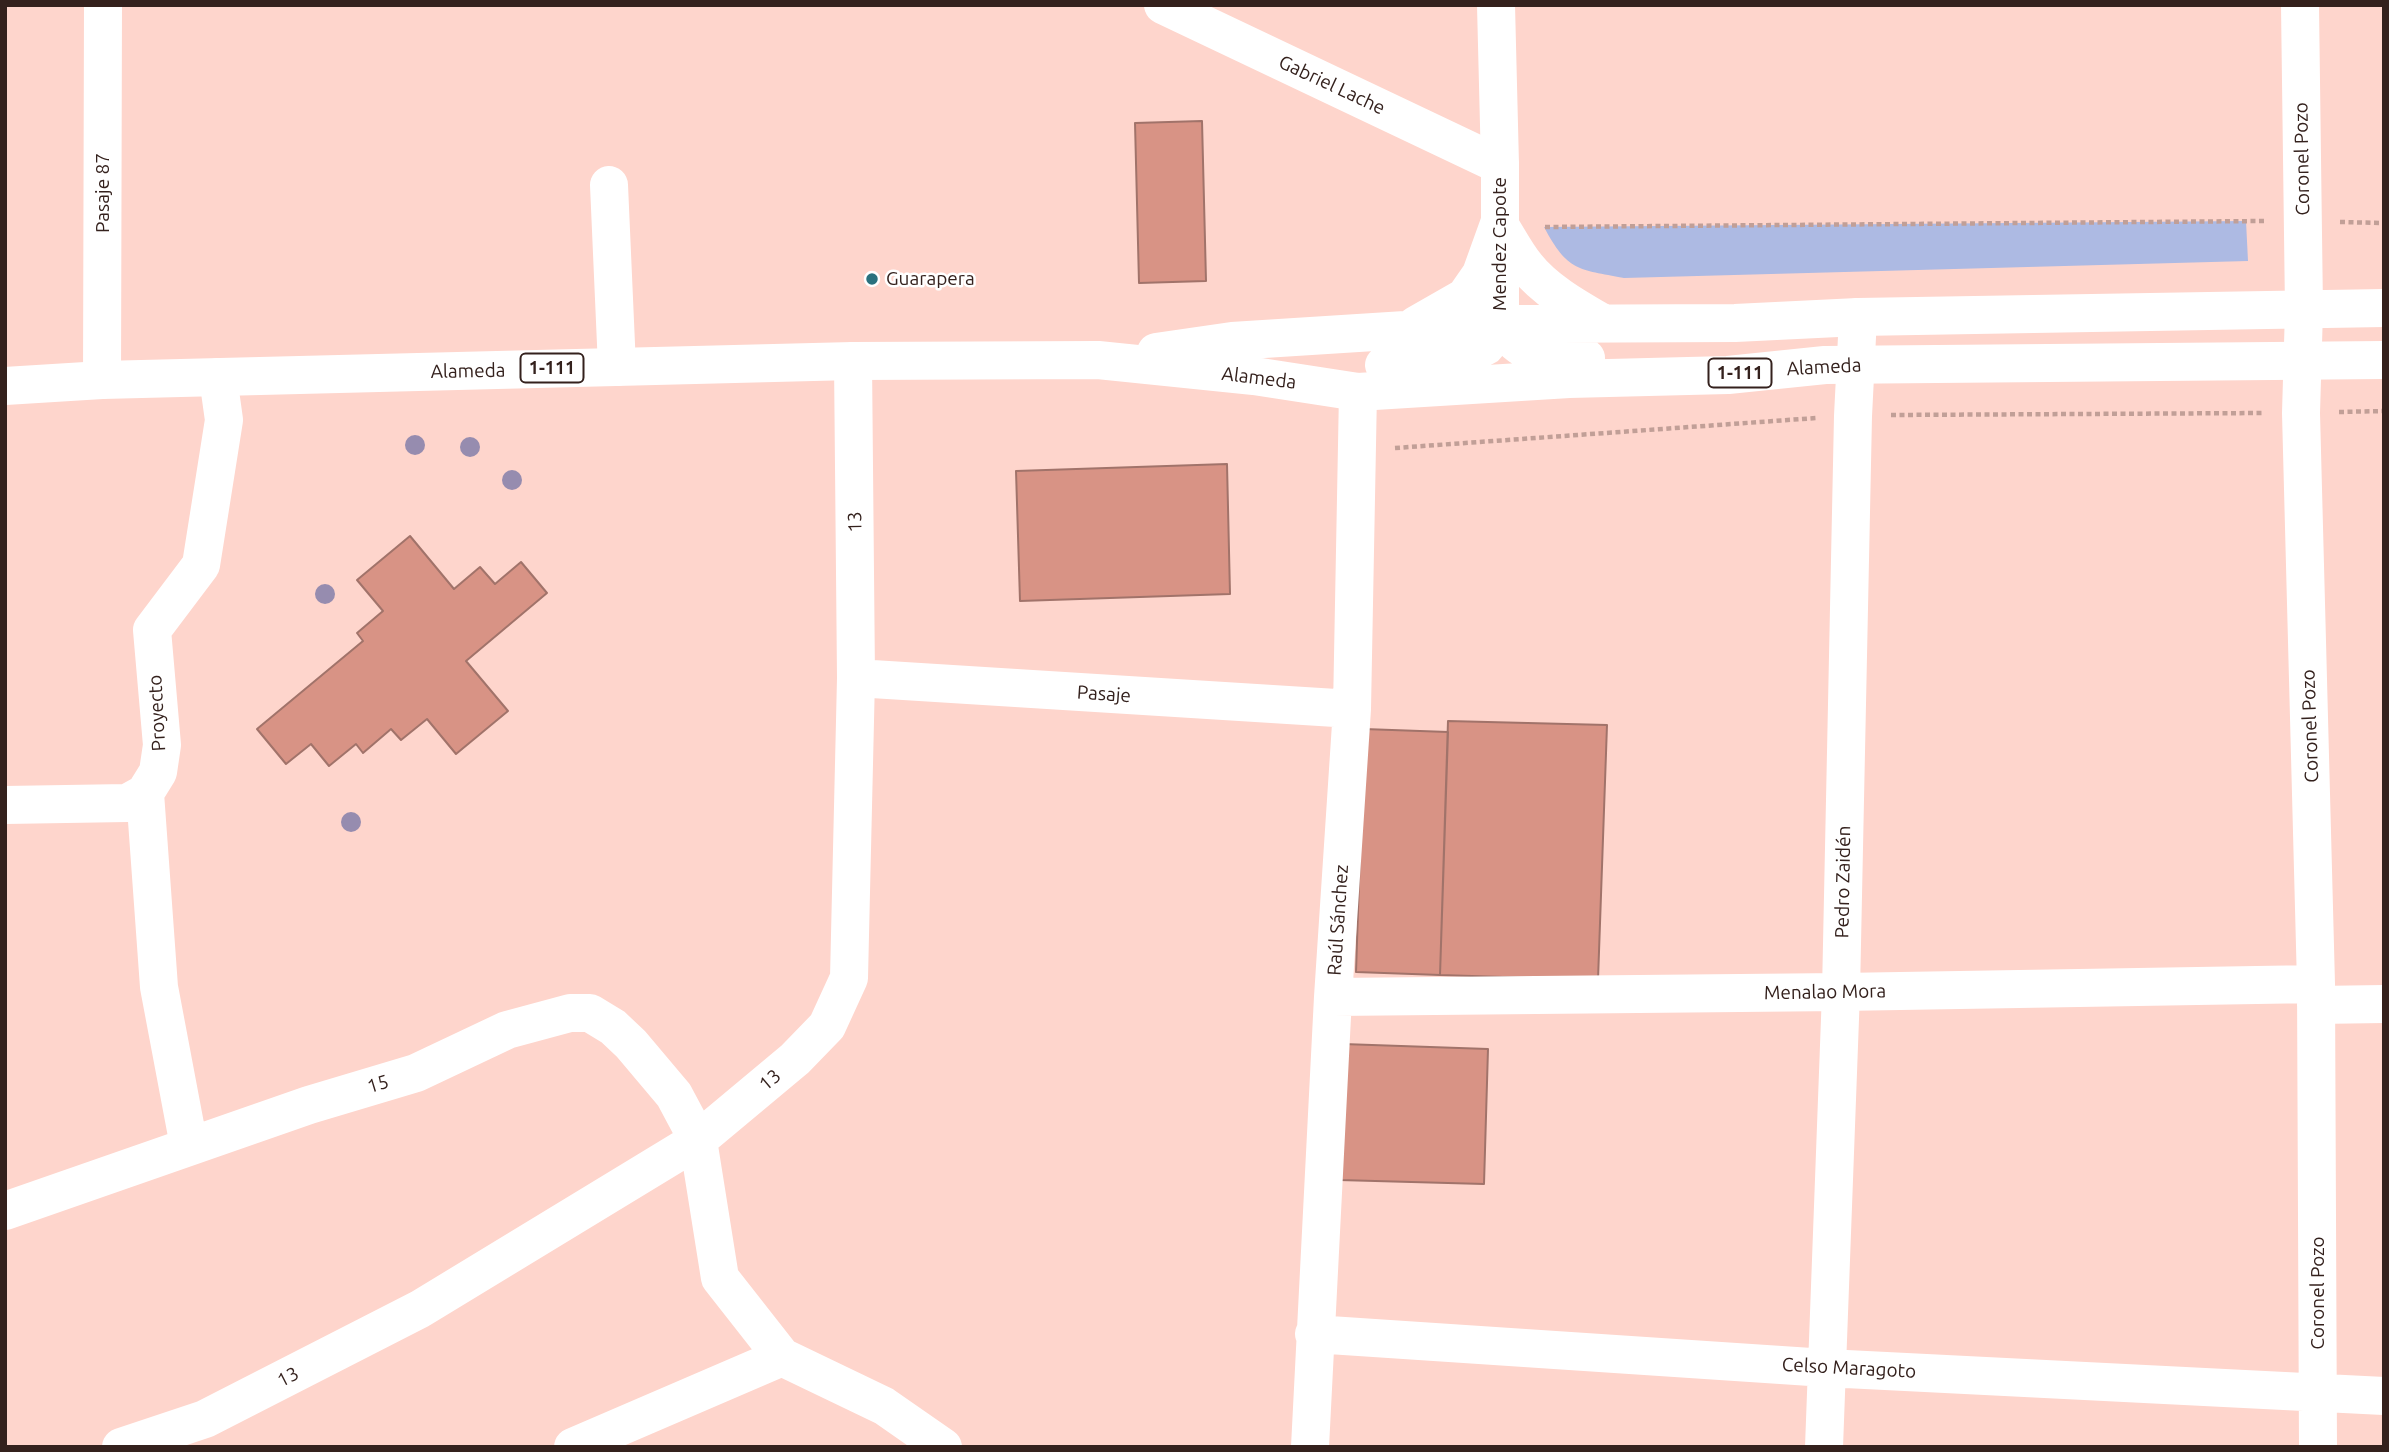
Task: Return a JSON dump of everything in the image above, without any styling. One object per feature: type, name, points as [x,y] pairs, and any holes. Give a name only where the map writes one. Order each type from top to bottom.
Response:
[{"type":"street","name":"Pasaje 87","points":[[102,380],[103,5]]},
{"type":"street","name":"Gabriel Lache","points":[[1163,5],[1500,165]]},
{"type":"street","name":"Mendez Capote","points":[[1496,5],[1500,324]]},
{"type":"street","name":"Coronel Pozo","points":[[2300,5],[2304,310],[2301,413],[2316,995],[2318,1447]]},
{"type":"street","points":[[609,185],[617,367]]},
{"type":"street","points":[[1499,224],[1526,266],[1544,284],[1573,306],[1601,322]]},
{"type":"street","points":[[1405,331],[1465,297],[1481,274],[1499,224]]},
{"type":"street","name":"Alameda","points":[[1098,360],[1232,341],[1500,324],[1735,323],[1858,317],[2384,308]]},
{"type":"street","name":"Pedro Zaidén","points":[[1824,1447],[1841,992],[1840,365],[1858,317]]},
{"type":"street","points":[[1254,376],[1458,358],[1486,346],[1500,324],[1510,339],[1535,356],[1840,365]]},
{"type":"street","name":"Alameda","points":[[5,386],[102,380],[853,361],[1098,360],[1254,376],[1357,392],[1569,379],[1728,374],[1840,365],[2302,363],[2384,360]]},
{"type":"street","name":"13","points":[[121,1447],[210,1433],[420,1309],[698,1140],[795,1059],[827,1026],[849,978],[856,678],[853,361]]},
{"type":"street","name":"Proyecto","points":[[189,1146],[159,987],[145,793],[158,772],[162,745],[152,630],[201,565],[224,420],[218,377]]},
{"type":"street","name":"Raúl Sánchez","points":[[1310,1447],[1333,997],[1352,709],[1357,392]]},
{"type":"street","name":"Pasaje","points":[[856,678],[1352,709]]},
{"type":"street","points":[[5,805],[127,803],[145,793]]},
{"type":"street","name":"Menalao Mora","points":[[1333,997],[1841,992],[2316,995],[2384,1004]]},
{"type":"street","name":"15","points":[[5,1211],[309,1105],[416,1073],[508,1030],[570,1013],[590,1013],[613,1027],[674,1096],[698,1140],[720,1278],[782,1357]]},
{"type":"street","name":"Celso Maragoto","points":[[1314,1334],[1826,1368],[2384,1396]]},
{"type":"street","points":[[573,1447],[782,1357],[884,1406],[943,1447]]},
{"type":"path","points":[[1545,227],[2384,223]]},
{"type":"shaded area","points":[[2246,221],[2248,261],[1624,278],[1585,270],[1568,261],[1552,242],[1544,227]]},
{"type":"building","points":[[1202,121],[1206,281],[1139,283],[1135,123]]},
{"type":"building","points":[[1227,464],[1230,594],[1020,601],[1016,471]]},
{"type":"building","points":[[410,536],[454,589],[480,567],[495,584],[521,562],[547,593],[466,661],[508,711],[456,754],[427,719],[401,740],[391,729],[363,753],[356,744],[329,766],[311,744],[286,764],[257,729],[363,641],[357,633],[383,611],[357,580]]},
{"type":"building","points":[[1448,721],[1607,725],[1598,980],[1440,975]]},
{"type":"building","points":[[1364,729],[1448,732],[1440,975],[1356,972]]},
{"type":"building","points":[[1343,1044],[1488,1049],[1484,1184],[1339,1180]]},
{"type":"place","name":"Guarapera","points":[[872,279]]}]
